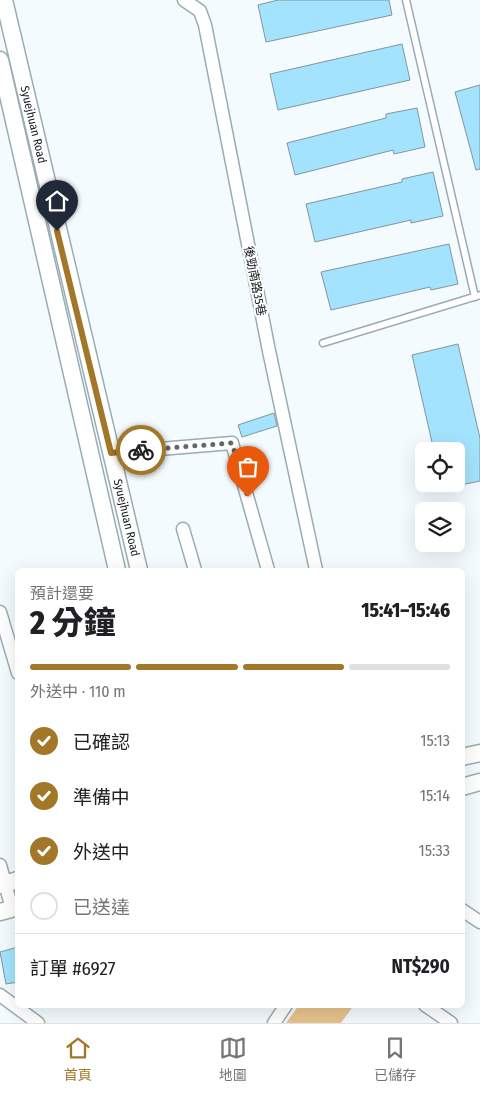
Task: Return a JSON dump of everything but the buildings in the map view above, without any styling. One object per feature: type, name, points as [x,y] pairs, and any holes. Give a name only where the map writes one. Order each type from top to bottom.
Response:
[{"type":"street","name":"Syuejhuan Road","points":[[4,0],[139,568]]},
{"type":"street","name":"後勁南路35巷","points":[[184,0],[200,11],[205,25],[268,351],[316,568]]},
{"type":"street","name":"Syuejhuan Road","points":[[0,60],[3,86],[117,568]]},
{"type":"street","points":[[3,86],[22,80]]},
{"type":"street","points":[[111,453],[232,443],[267,568]]},
{"type":"street","points":[[183,529],[194,568]]},
{"type":"street","points":[[0,612],[15,663]]},
{"type":"street","points":[[465,756],[480,753]]},
{"type":"street","points":[[465,786],[480,782]]},
{"type":"street","points":[[0,864],[7,883],[10,910]]},
{"type":"street","points":[[465,912],[480,922]]},
{"type":"street","points":[[0,995],[15,1006]]},
{"type":"street","points":[[18,1008],[38,1023]]},
{"type":"street","points":[[274,1023],[284,1008]]},
{"type":"street","points":[[429,1008],[451,1023]]},
{"type":"lane","points":[[323,342],[478,296],[406,0]]},
{"type":"shaded area","points":[[297,1008],[352,1008],[341,1023],[286,1023]]},
{"type":"way so far","points":[[141,450],[232,443],[248,497]]},
{"type":"route","points":[[57,231],[111,453],[141,450]]}]
